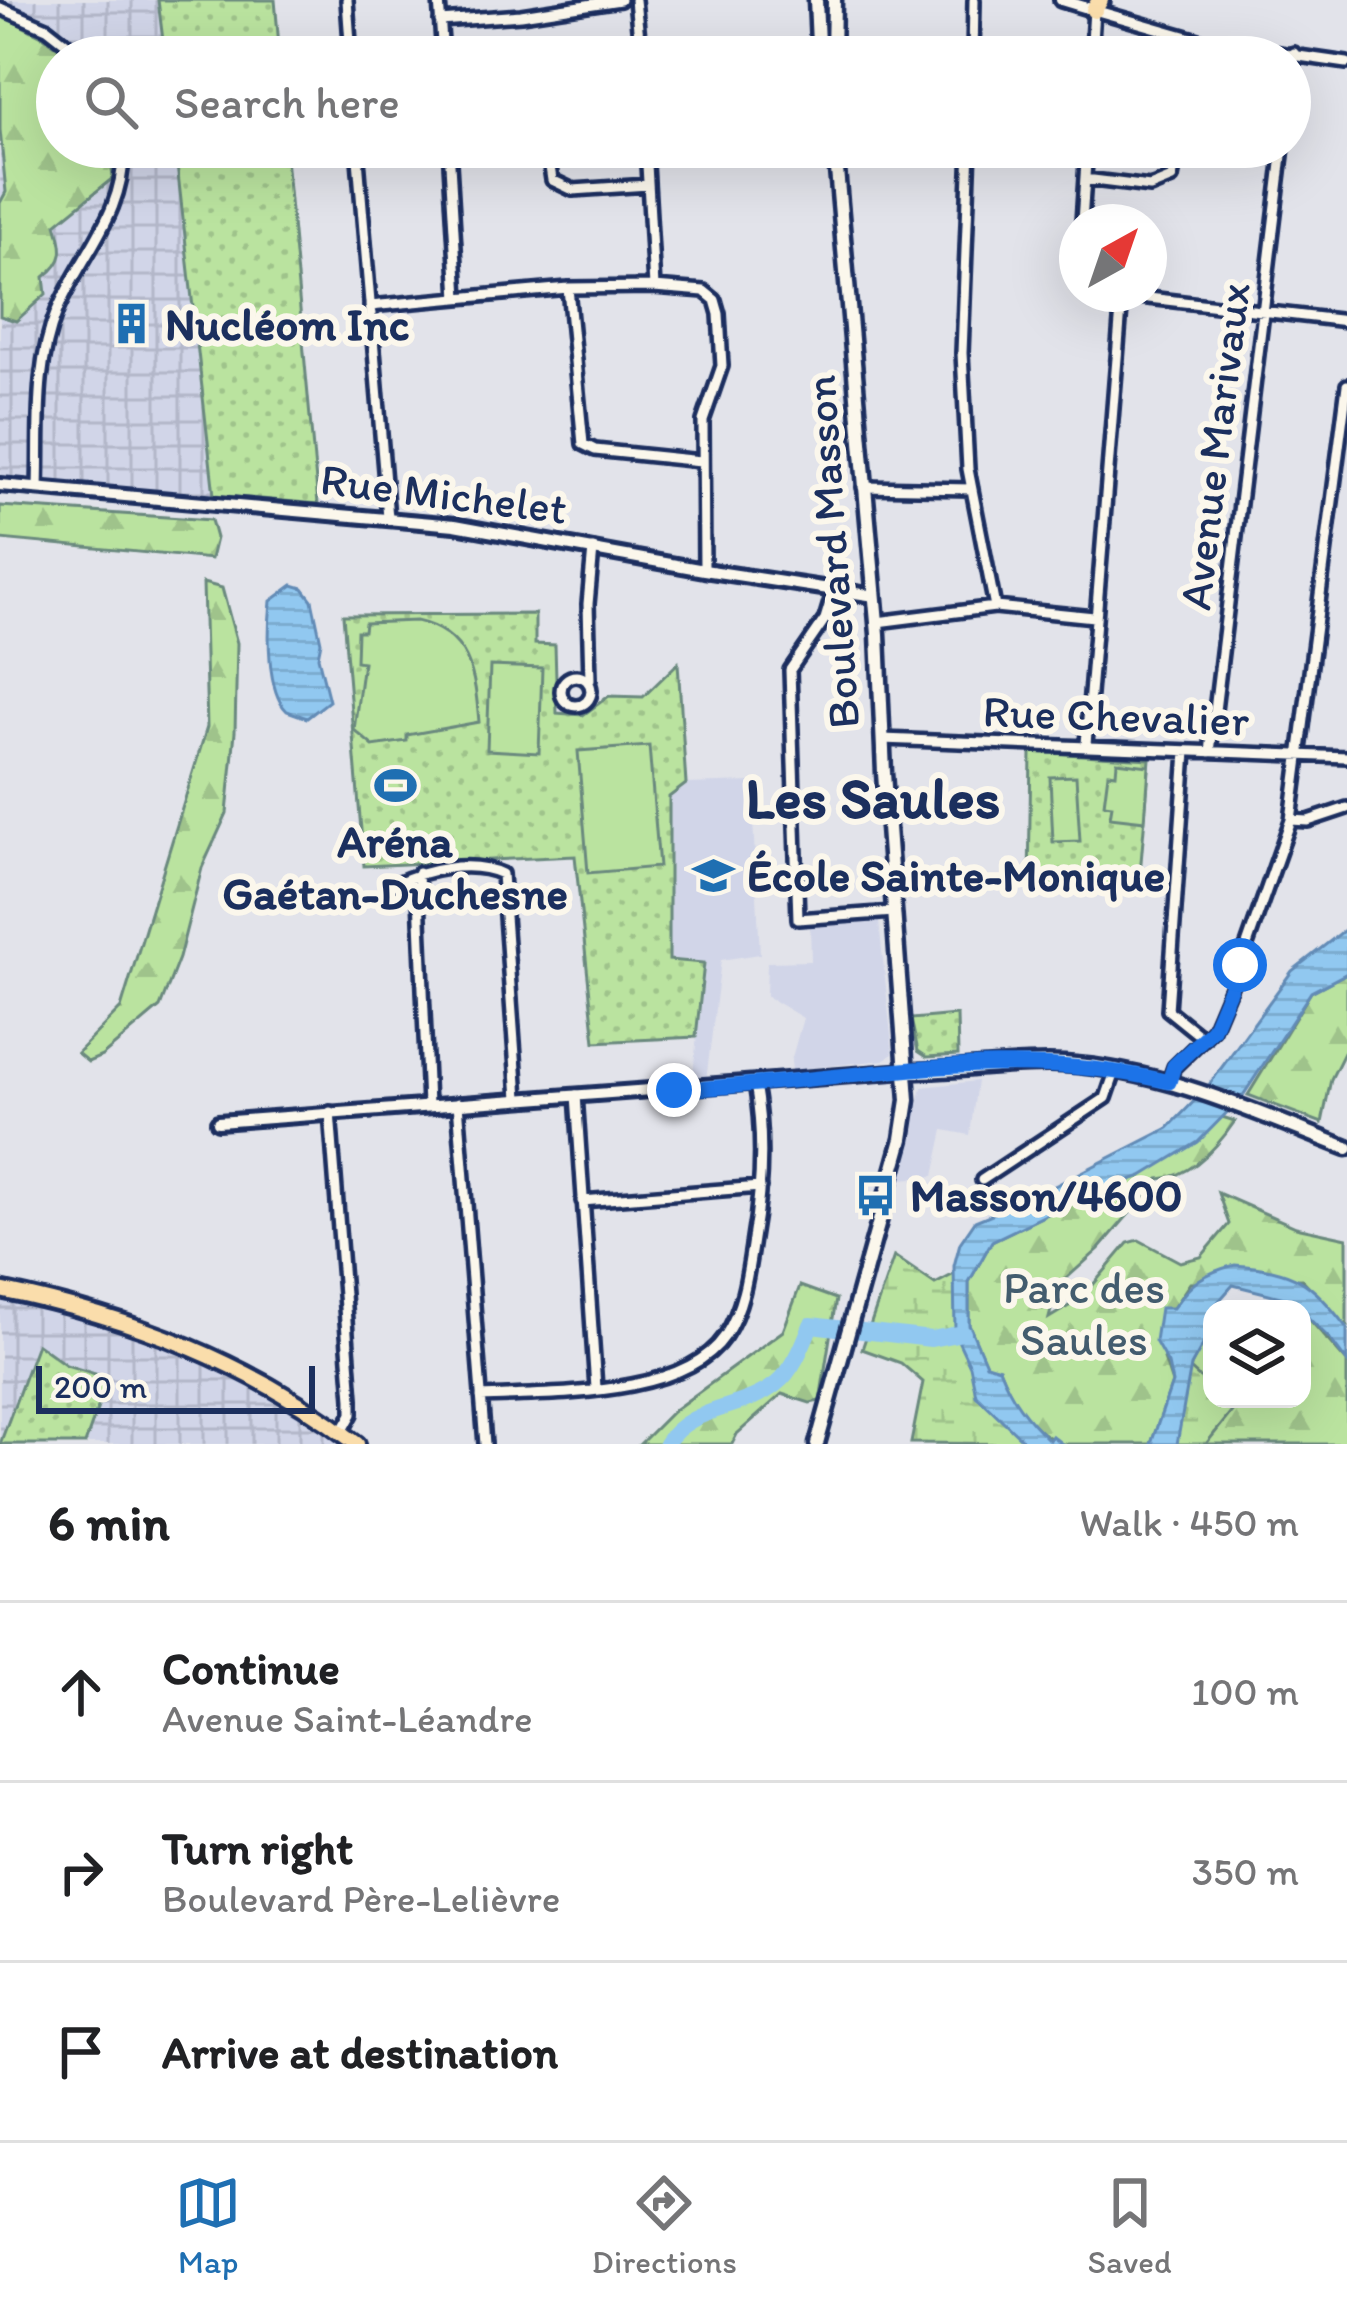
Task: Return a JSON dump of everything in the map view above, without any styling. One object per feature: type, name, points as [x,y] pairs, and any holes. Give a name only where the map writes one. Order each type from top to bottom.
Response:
[{"type":"main road","points":[[816,0],[818,36]]},
{"type":"main road","points":[[833,36],[834,0]]},
{"type":"main road","name":"Boulevard Masson","points":[[817,1444],[902,1139],[908,1100],[877,622],[837,168]]},
{"type":"main road","points":[[907,1071],[1057,1064],[1116,1069],[1197,1091],[1347,1148]]},
{"type":"main road","points":[[0,1289],[117,1317],[202,1350],[287,1396],[357,1444]]},
{"type":"street","points":[[347,0],[350,36]]},
{"type":"street","points":[[439,0],[441,36]]},
{"type":"street","points":[[520,0],[521,15]]},
{"type":"street","points":[[440,21],[620,0]]},
{"type":"street","points":[[635,0],[639,36]]},
{"type":"street","points":[[973,36],[974,0]]},
{"type":"street","points":[[1061,0],[1096,4],[1184,36]]},
{"type":"street","points":[[1093,36],[1096,4]]},
{"type":"street","points":[[0,8],[57,36]]},
{"type":"street","points":[[1311,56],[1347,63]]},
{"type":"street","points":[[38,488],[43,356],[63,299],[113,208],[122,168]]},
{"type":"street","points":[[359,168],[388,518]]},
{"type":"street","points":[[450,168],[458,298]]},
{"type":"street","points":[[550,168],[552,180],[566,189],[648,185]]},
{"type":"street","points":[[647,168],[654,287]]},
{"type":"street","points":[[969,168],[962,353],[972,489],[995,608]]},
{"type":"street","points":[[1083,204],[1086,168]]},
{"type":"street","points":[[1085,179],[1162,185],[1172,178],[1174,168]]},
{"type":"street","name":"Avenue Marivaux","points":[[1210,752],[1281,168]]},
{"type":"street","points":[[370,306],[568,288],[704,291],[715,300],[719,314],[722,366],[703,422],[704,570]]},
{"type":"street","points":[[568,288],[583,444],[595,450],[700,461]]},
{"type":"street","points":[[1167,300],[1347,321]]},
{"type":"street","points":[[1087,744],[1117,312]]},
{"type":"street","points":[[1169,1082],[1174,1066],[1213,1029],[1291,820],[1347,385]]},
{"type":"street","name":"Rue Michelet","points":[[0,485],[494,531],[875,596]]},
{"type":"street","points":[[863,488],[972,489]]},
{"type":"street","points":[[1330,542],[1347,543]]},
{"type":"street","points":[[590,680],[588,604],[593,549]]},
{"type":"street","points":[[834,589],[825,620],[790,670],[798,919],[894,912]]},
{"type":"street","points":[[877,622],[995,608],[1094,617]]},
{"type":"street","name":"Rue Chevalier","points":[[882,739],[1347,757]]},
{"type":"street","points":[[1186,751],[1168,1010],[1204,1039]]},
{"type":"street","points":[[1291,820],[1308,821],[1347,808]]},
{"type":"street","points":[[394,884],[418,873],[490,869],[502,874],[518,1098]]},
{"type":"street","points":[[418,873],[428,1105]]},
{"type":"street","points":[[982,1180],[1106,1098],[1116,1069]]},
{"type":"street","points":[[218,1122],[907,1071]]},
{"type":"street","points":[[481,1397],[636,1384],[680,1372],[723,1339],[742,1299],[761,1202],[760,1106],[755,1083]]},
{"type":"street","points":[[576,1095],[596,1388]]},
{"type":"street","points":[[458,1103],[485,1444]]},
{"type":"street","points":[[330,1112],[352,1399],[352,1414],[342,1432]]},
{"type":"street","points":[[582,1202],[760,1186]]},
{"type":"shaded area","points":[[0,0],[158,0],[162,36],[36,36],[36,168],[177,168],[214,495],[0,475]]},
{"type":"shaded area","name":"École Sainte-Monique","points":[[751,782],[760,954],[721,960],[706,1081],[692,1085],[704,964],[669,961],[669,797],[686,784]]},
{"type":"shaded area","points":[[879,922],[893,1054],[883,1060],[792,1070],[803,1018],[766,996],[767,962],[811,961],[810,925]]},
{"type":"shaded area","points":[[977,1081],[970,1135],[944,1130],[934,1176],[901,1179],[922,1087]]},
{"type":"shaded area","points":[[0,1298],[75,1315],[164,1344],[293,1409],[343,1444],[0,1444]]},
{"type":"green space","points":[[158,0],[275,0],[278,36],[162,36]]},
{"type":"green space","points":[[0,15],[42,36],[36,36],[36,168],[112,168],[113,178],[56,224],[61,254],[44,277],[46,294],[16,321],[0,316],[0,203],[6,192],[0,130]]},
{"type":"green space","points":[[177,168],[287,168],[318,504],[214,495]]},
{"type":"green space","points":[[0,506],[211,520],[216,538],[211,559],[0,539]]},
{"type":"green space","points":[[203,583],[222,588],[237,643],[227,813],[202,868],[179,958],[160,1007],[102,1056],[88,1062],[77,1053],[121,1008],[207,727]]},
{"type":"green space","points":[[535,614],[535,644],[555,645],[557,713],[583,715],[609,696],[643,697],[678,663],[686,784],[669,797],[669,960],[704,963],[696,1037],[595,1042],[575,856],[364,866],[343,615]]},
{"type":"green space","points":[[416,621],[448,635],[459,646],[472,672],[479,722],[373,746],[354,730],[363,662],[356,661],[357,631],[364,631],[365,623]]},
{"type":"green space","points":[[490,666],[542,668],[539,753],[487,750]]},
{"type":"green space","points":[[649,746],[659,867],[588,873],[578,751]]},
{"type":"green space","points":[[1031,752],[1150,759],[1139,885],[1039,889],[1029,883]]},
{"type":"green space","points":[[1117,762],[1149,766],[1145,821],[1110,817],[1112,805],[1104,804],[1108,773],[1116,774]]},
{"type":"green space","points":[[1076,776],[1080,841],[1053,842],[1050,777]]},
{"type":"green space","points":[[1347,973],[1347,1047],[1331,1079],[1322,1123],[1248,1095],[1311,992]]},
{"type":"green space","points":[[957,1015],[958,1055],[927,1057],[918,1051],[911,1019]]},
{"type":"green space","name":"Parc des Saules","points":[[1222,1117],[1235,1121],[1212,1150],[1182,1173],[1159,1179],[1099,1249],[1057,1287],[1049,1318],[1082,1298],[1128,1243],[1139,1240],[1180,1262],[1201,1257],[1229,1224],[1218,1193],[1296,1227],[1347,1238],[1347,1328],[1302,1279],[1190,1283],[1173,1308],[1164,1359],[1172,1383],[1151,1444],[1062,1444],[1023,1414],[999,1368],[986,1365],[969,1325],[969,1282],[992,1241],[1087,1195],[1142,1176]]},
{"type":"green space","points":[[894,1256],[935,1284],[962,1270],[963,1333],[1038,1444],[911,1443],[923,1382],[901,1363],[862,1349]]},
{"type":"green space","points":[[800,1286],[836,1299],[820,1401],[810,1403],[782,1394],[732,1444],[640,1444],[673,1411],[783,1331]]},
{"type":"green space","points":[[1311,1321],[1347,1362],[1347,1444],[1177,1444],[1191,1366],[1203,1340],[1203,1408],[1311,1408]]},
{"type":"green space","points":[[37,1344],[66,1365],[108,1378],[85,1444],[0,1444]]},
{"type":"green space","points":[[1178,1358],[1203,1381],[1203,1408],[1234,1409],[1206,1444],[1166,1444]]},
{"type":"water","points":[[293,585],[303,588],[312,600],[329,701],[307,718],[287,711],[280,702],[270,659],[271,601]]},
{"type":"water","points":[[1347,928],[1347,973],[1311,992],[1242,1097],[1198,1142],[1142,1176],[1087,1195],[992,1241],[969,1282],[969,1325],[986,1364],[999,1368],[1026,1415],[1049,1440],[1052,1436],[1062,1444],[1027,1444],[976,1395],[970,1366],[955,1334],[954,1266],[960,1243],[975,1221],[1168,1128],[1206,1089],[1292,971]]},
{"type":"water","points":[[1235,1265],[1273,1270],[1300,1280],[1347,1328],[1347,1362],[1311,1320],[1311,1300],[1290,1300],[1233,1285],[1220,1300],[1203,1300],[1203,1345],[1191,1366],[1177,1444],[1151,1444],[1172,1383],[1155,1341],[1160,1308],[1173,1308],[1186,1291],[1215,1271]]},
{"type":"waterway","points":[[666,1444],[689,1422],[776,1384],[792,1365],[811,1325],[931,1339],[963,1333]]},
{"type":"place","name":"Nucléom Inc","points":[[131,324]]},
{"type":"place","name":"Aréna Gaétan-Duchesne","points":[[395,785]]},
{"type":"place","name":"École Sainte-Monique","points":[[713,875]]},
{"type":"place","name":"Masson/4600","points":[[876,1195]]},
{"type":"district","name":"Les Saules","points":[[873,798]]},
{"type":"route","points":[[674,1090],[1057,1064],[1116,1069],[1169,1082],[1174,1066],[1213,1029],[1240,965]]}]
